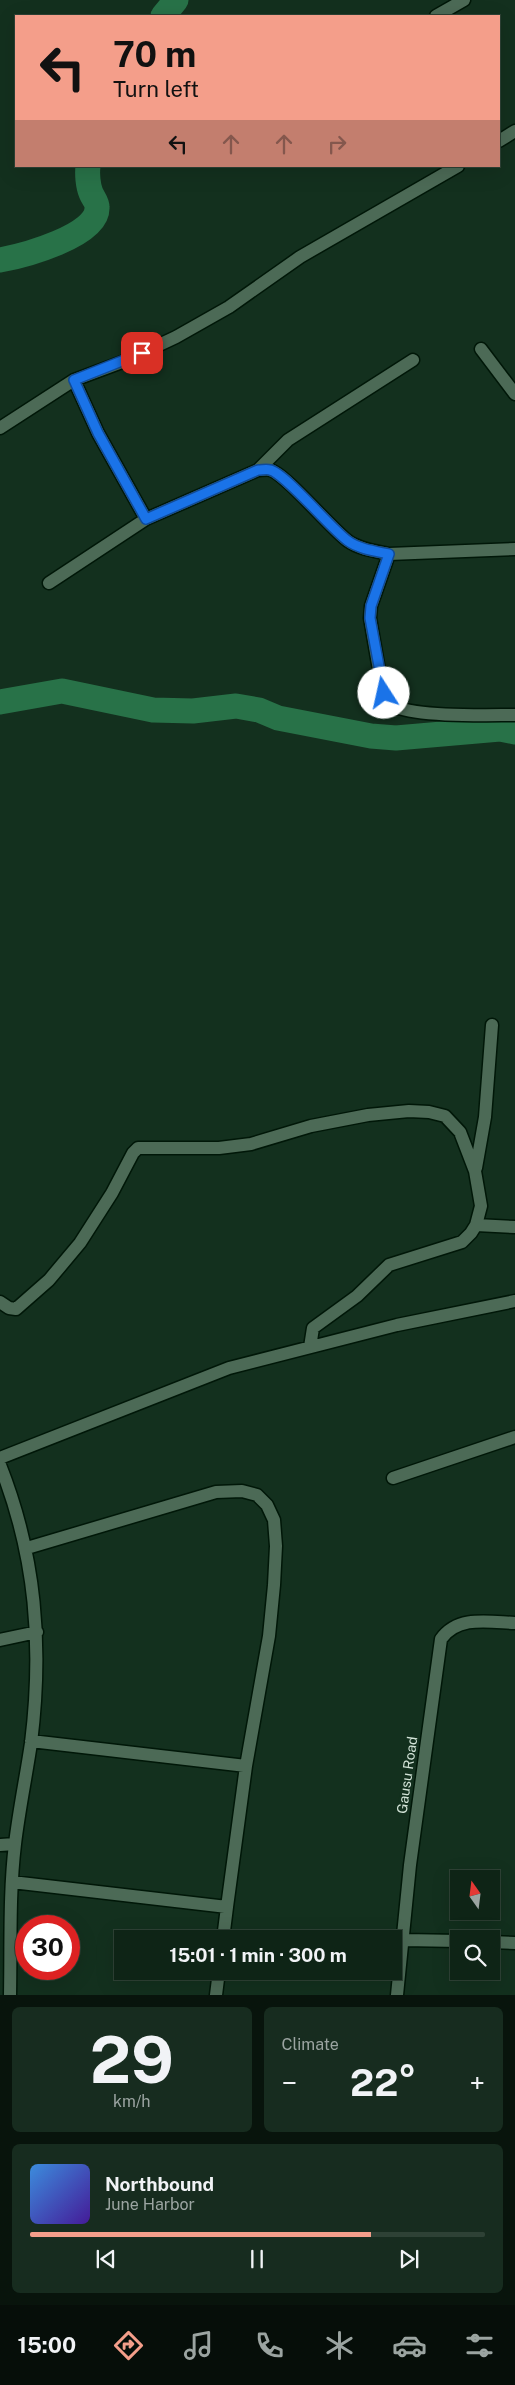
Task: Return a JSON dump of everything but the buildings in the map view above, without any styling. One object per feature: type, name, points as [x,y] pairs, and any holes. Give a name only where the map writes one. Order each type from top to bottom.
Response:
[{"type":"street","points":[[438,15],[464,0]]},
{"type":"street","points":[[500,141],[515,132]]},
{"type":"street","points":[[0,428],[74,380],[125,361],[176,337],[229,307],[300,257],[456,167]]},
{"type":"street","points":[[481,349],[515,394]]},
{"type":"street","points":[[49,583],[146,519],[258,470],[288,440],[413,360]]},
{"type":"street","points":[[74,380],[98,433],[146,519]]},
{"type":"street","points":[[258,470],[270,470],[284,478],[327,523],[350,542],[362,548],[389,554],[515,549]]},
{"type":"street","points":[[389,554],[371,606],[370,618],[384,693],[387,700],[396,707],[421,712],[515,715]]},
{"type":"street","points":[[475,1171],[485,1117],[492,1025]]},
{"type":"street","points":[[0,1302],[9,1308],[16,1309],[49,1280],[94,1223],[133,1153],[138,1148],[219,1148],[250,1144],[310,1126],[390,1112],[428,1112],[445,1116],[460,1132],[475,1171],[481,1206],[476,1225],[462,1242],[389,1265],[357,1296],[312,1328],[310,1347]]},
{"type":"street","points":[[476,1225],[515,1227]]},
{"type":"street","points":[[0,1458],[163,1392],[229,1368],[406,1323],[515,1301]]},
{"type":"street","points":[[393,1478],[515,1437]]},
{"type":"street","points":[[0,1465],[11,1493],[27,1548],[37,1632],[36,1686],[31,1741],[15,1844],[12,1882],[10,1995]]},
{"type":"street","points":[[27,1548],[216,1492],[242,1491],[257,1495],[267,1505],[274,1520],[275,1538],[274,1585],[269,1636],[246,1766],[224,1930]]},
{"type":"street","name":"Gausu Road","points":[[397,1995],[410,1865],[440,1639],[456,1625],[467,1621],[515,1623]]},
{"type":"street","points":[[0,1640],[37,1632]]},
{"type":"street","points":[[31,1741],[246,1766]]},
{"type":"street","points":[[0,1845],[15,1844]]},
{"type":"street","points":[[12,1882],[227,1908]]},
{"type":"street","points":[[404,1940],[450,1941]]},
{"type":"street","points":[[500,1942],[515,1943]]},
{"type":"street","points":[[216,1995],[218,1980]]},
{"type":"waterway","points":[[164,15],[176,0]]},
{"type":"waterway","points":[[0,260],[58,243],[86,227],[94,217],[97,207],[89,187],[88,167]]},
{"type":"waterway","points":[[0,702],[62,691],[153,710],[193,711],[236,706],[259,710],[278,718],[371,736],[396,738],[500,729],[515,732]]},
{"type":"route","points":[[142,353],[101,371],[74,380],[98,433],[146,519],[258,470],[270,470],[284,478],[327,523],[350,542],[362,548],[389,554],[371,606],[370,618],[384,693]]}]
